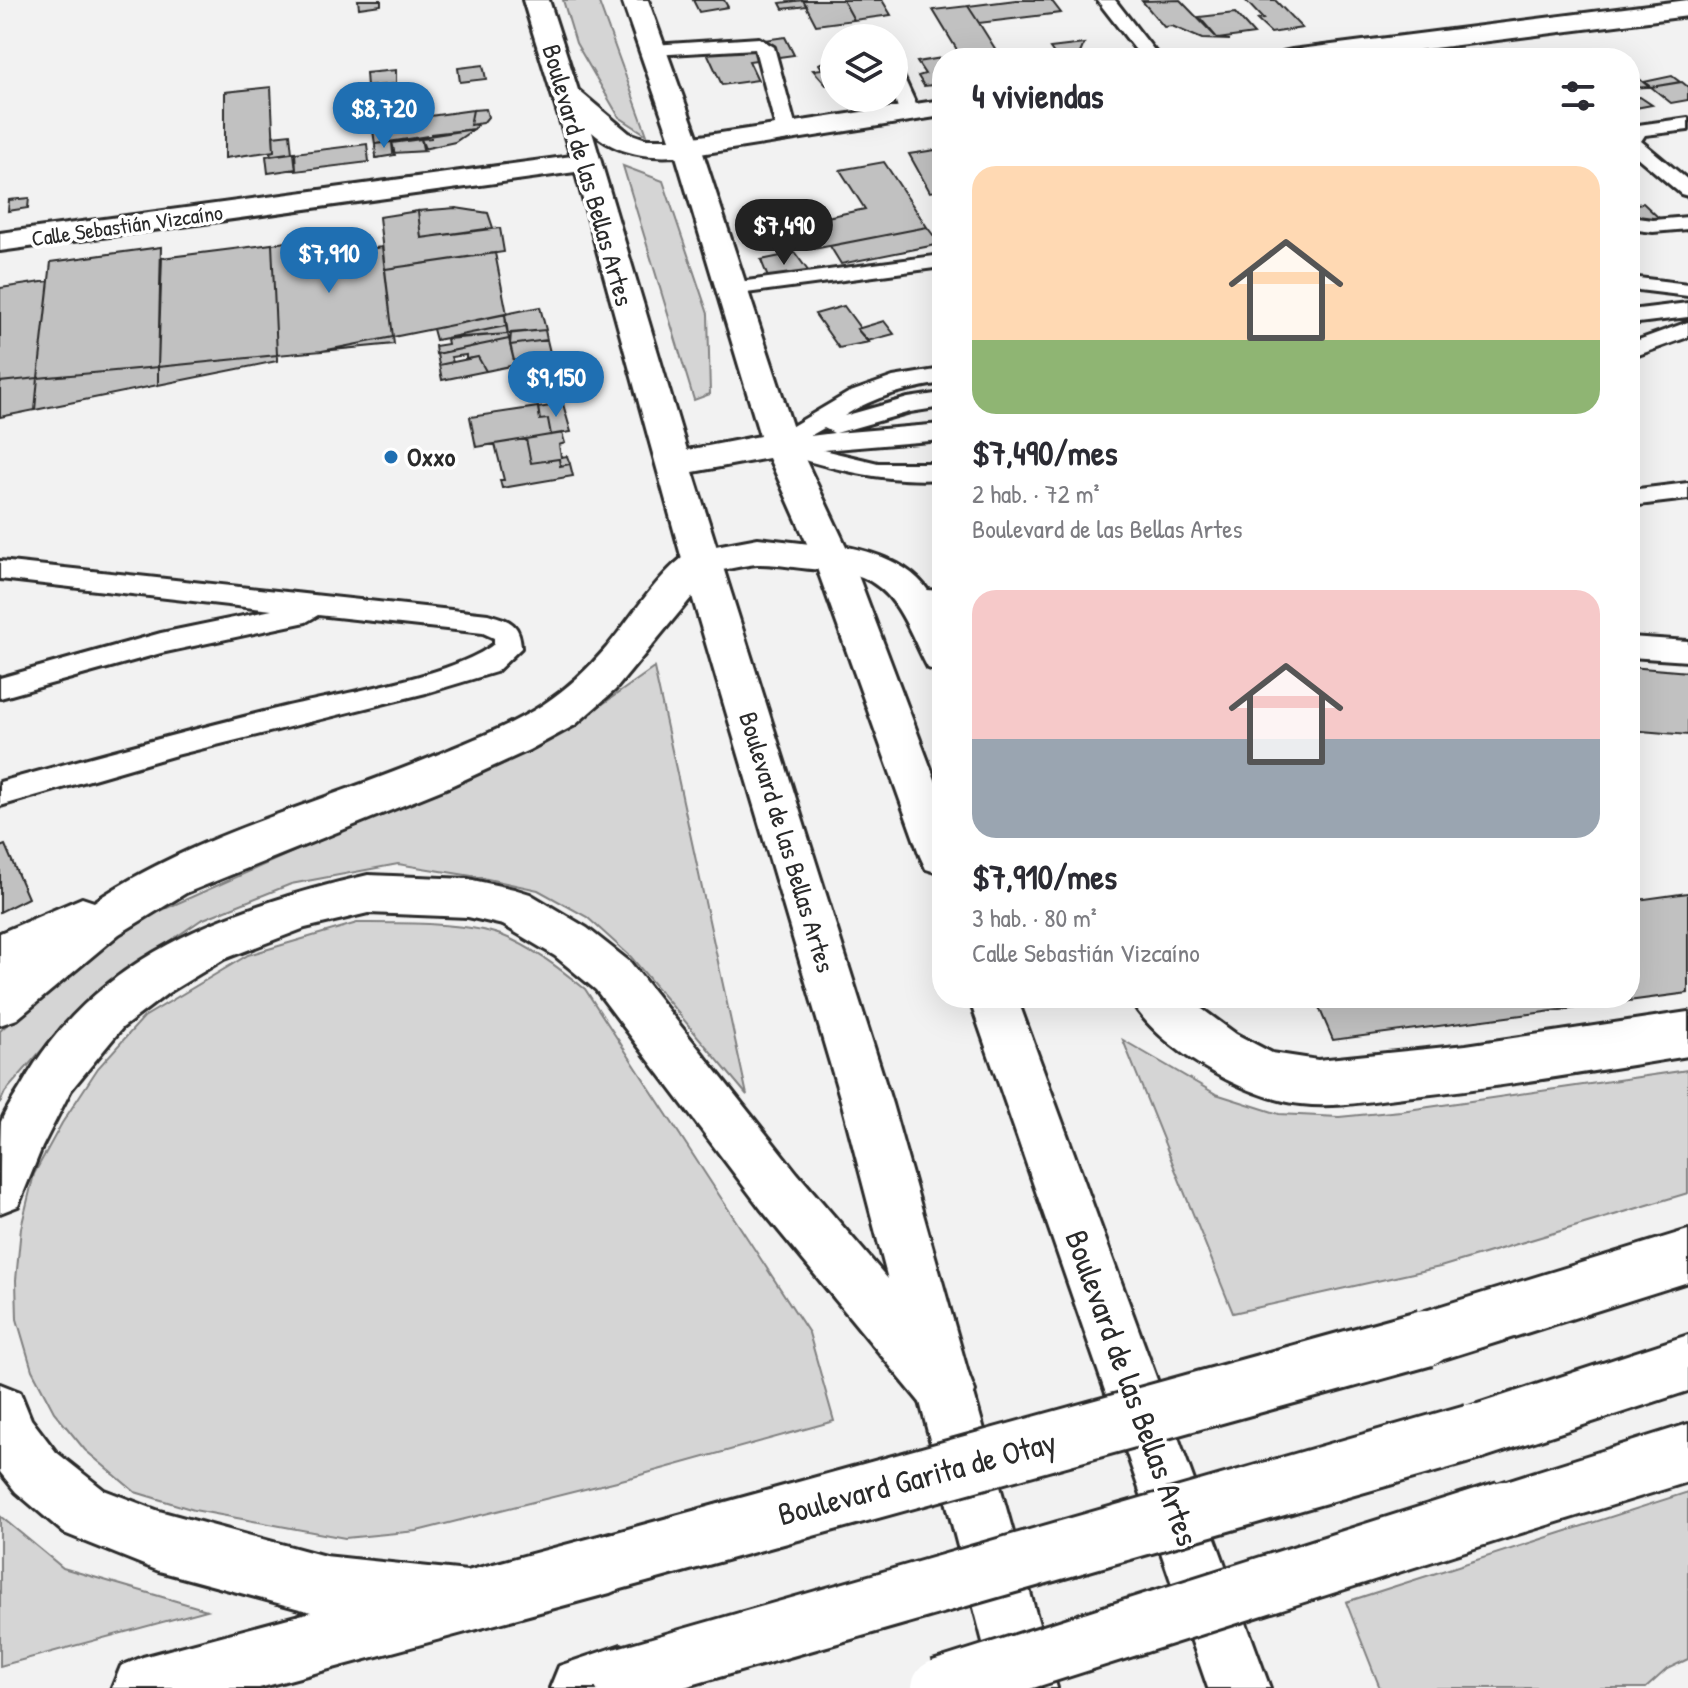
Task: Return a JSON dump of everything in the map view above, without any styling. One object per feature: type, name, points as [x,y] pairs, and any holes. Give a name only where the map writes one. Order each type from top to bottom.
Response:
[{"type":"main road","name":"Boulevard de las Bellas Artes","points":[[536,0],[867,1104],[1026,1688]]},
{"type":"main road","points":[[635,0],[687,147],[780,444],[832,557],[932,829]]},
{"type":"main road","points":[[1371,48],[1688,8]]},
{"type":"main road","points":[[565,93],[606,130],[634,147],[651,150],[932,110]]},
{"type":"main road","name":"Calle Sebastián Vizcaíno","points":[[0,242],[587,163]]},
{"type":"main road","points":[[674,464],[780,444]]},
{"type":"main road","points":[[0,955],[38,935],[169,880],[438,774],[557,716],[584,697],[613,670],[641,637],[659,605],[702,560],[758,551],[865,562],[888,572],[927,599],[932,619]]},
{"type":"main road","points":[[0,1004],[62,951],[169,880]]},
{"type":"main road","points":[[0,1188],[20,1137],[54,1074],[105,1013],[151,978],[208,945],[301,910],[368,894],[468,898],[514,908],[571,942],[613,976],[779,1191],[947,1391]]},
{"type":"main road","name":"Boulevard de las Bellas Artes","points":[[997,1008],[1239,1688]]},
{"type":"main road","points":[[1164,1008],[1179,1022],[1242,1062],[1294,1081],[1347,1080],[1448,1071],[1688,1034]]},
{"type":"main road","name":"Boulevard Garita de Otay","points":[[143,1688],[610,1563],[1425,1338],[1688,1256]]},
{"type":"main road","points":[[601,1682],[1473,1432],[1688,1363]]},
{"type":"main road","points":[[0,1412],[10,1438],[36,1472],[85,1512],[159,1541],[325,1586],[466,1601]]},
{"type":"main road","points":[[940,1688],[1688,1453]]},
{"type":"lane","points":[[1106,0],[1143,48]]},
{"type":"lane","points":[[653,50],[759,43],[765,47],[787,132]]},
{"type":"lane","points":[[908,106],[911,113]]},
{"type":"lane","points":[[1640,130],[1688,124]]},
{"type":"lane","points":[[1640,150],[1688,190]]},
{"type":"lane","points":[[1640,224],[1688,223]]},
{"type":"lane","points":[[731,289],[932,262]]},
{"type":"lane","points":[[1640,284],[1688,290]]},
{"type":"lane","points":[[1640,301],[1688,300]]},
{"type":"lane","points":[[1640,316],[1688,310]]},
{"type":"lane","points":[[1640,331],[1688,319]]},
{"type":"lane","points":[[1640,347],[1688,329]]},
{"type":"lane","points":[[780,444],[856,398],[893,384],[932,378]]},
{"type":"lane","points":[[780,444],[872,414],[932,402]]},
{"type":"lane","points":[[780,444],[885,439],[932,433]]},
{"type":"lane","points":[[780,444],[892,460],[932,456]]},
{"type":"lane","points":[[780,444],[860,470],[899,474],[932,472]]},
{"type":"lane","points":[[1640,497],[1688,491]]},
{"type":"lane","points":[[0,794],[176,744],[426,683],[486,665],[507,648],[507,633],[488,624],[2,571]]},
{"type":"lane","points":[[0,688],[161,643],[336,606]]},
{"type":"lane","points":[[1640,648],[1688,651]]},
{"type":"shaded area","points":[[563,0],[598,0],[647,135],[619,117],[576,43]]},
{"type":"shaded area","points":[[623,166],[663,181],[708,314],[710,394],[694,400]]},
{"type":"shaded area","points":[[654,668],[747,1095],[631,957],[587,917],[538,890],[398,864],[291,884],[201,920],[121,975],[53,1037],[5,1092],[0,1103],[0,1031],[95,946],[151,915],[563,732]]},
{"type":"shaded area","points":[[357,923],[430,924],[501,935],[534,952],[585,989],[809,1333],[834,1421],[633,1477],[417,1531],[345,1538],[194,1510],[135,1492],[85,1450],[54,1412],[32,1370],[17,1319],[16,1280],[21,1228],[34,1174],[98,1068],[144,1017],[248,955]]},
{"type":"shaded area","points":[[1123,1040],[1216,1094],[1279,1114],[1339,1117],[1401,1111],[1688,1070],[1688,1193],[1440,1267],[1233,1313]]},
{"type":"shaded area","points":[[1688,1492],[1688,1659],[1667,1669],[1646,1688],[1380,1688],[1346,1602]]},
{"type":"shaded area","points":[[0,1516],[63,1568],[207,1610],[0,1666]]},
{"type":"building","points":[[358,0],[381,0],[381,5],[359,8]]},
{"type":"building","points":[[693,0],[724,0],[728,7],[699,12]]},
{"type":"building","points":[[803,0],[807,6],[783,9],[780,3]]},
{"type":"building","points":[[803,0],[843,0],[854,20],[820,24],[816,25]]},
{"type":"building","points":[[843,0],[882,0],[891,15],[854,20]]},
{"type":"building","points":[[1016,0],[1051,0],[1061,13],[979,23],[968,6]]},
{"type":"building","points":[[1180,0],[1218,39],[1230,40],[1202,39],[1172,26],[1164,27],[1142,1]]},
{"type":"building","points":[[1245,0],[1275,0],[1302,28],[1271,33],[1257,20],[1263,19]]},
{"type":"building","points":[[968,6],[995,48],[956,48],[933,10]]},
{"type":"building","points":[[1235,13],[1254,34],[1218,39],[1199,17]]},
{"type":"building","points":[[785,37],[794,55],[749,61],[758,80],[722,85],[705,48]]},
{"type":"building","points":[[1084,44],[1082,48],[1050,48]]},
{"type":"building","points":[[932,60],[932,85],[924,86],[918,76],[925,74],[917,62]]},
{"type":"building","points":[[483,65],[486,79],[460,82],[458,68]]},
{"type":"building","points":[[396,70],[396,84],[367,87],[366,73]]},
{"type":"building","points":[[1672,76],[1680,82],[1651,87],[1644,82]]},
{"type":"building","points":[[1682,82],[1688,87],[1688,100],[1671,103],[1651,87]]},
{"type":"building","points":[[396,84],[397,90],[368,93],[367,87]]},
{"type":"building","points":[[271,87],[274,151],[225,158],[225,92]]},
{"type":"building","points":[[407,88],[408,113],[380,116],[379,92]]},
{"type":"building","points":[[1640,97],[1652,105],[1640,107]]},
{"type":"building","points":[[486,109],[488,117],[483,123],[470,125],[473,110]]},
{"type":"building","points":[[473,110],[470,125],[478,124],[474,129],[375,144],[372,124]]},
{"type":"building","points":[[474,129],[455,142],[423,149],[421,139],[431,138],[431,134]]},
{"type":"building","points":[[290,134],[292,153],[271,156],[270,152],[274,151],[273,136]]},
{"type":"building","points":[[421,139],[426,151],[393,153],[392,143]]},
{"type":"building","points":[[392,142],[395,155],[376,158],[375,144]]},
{"type":"building","points":[[367,144],[369,162],[296,171],[294,153]]},
{"type":"building","points":[[932,151],[932,192],[930,192],[909,154]]},
{"type":"building","points":[[295,152],[296,169],[268,173],[266,156]]},
{"type":"building","points":[[884,162],[927,227],[814,249],[798,223],[865,209],[840,170]]},
{"type":"building","points":[[29,198],[28,208],[8,211],[9,200]]},
{"type":"building","points":[[1640,203],[1643,203],[1659,218],[1640,221]]},
{"type":"building","points":[[456,208],[488,213],[493,228],[421,238],[418,211]]},
{"type":"building","points":[[418,211],[421,238],[500,228],[504,252],[385,269],[379,217]]},
{"type":"building","points":[[927,227],[932,234],[932,246],[841,264],[830,246]]},
{"type":"building","points":[[355,232],[357,251],[382,247],[393,337],[322,351],[277,355],[272,244]]},
{"type":"building","points":[[272,244],[277,355],[158,367],[162,258]]},
{"type":"building","points":[[161,247],[158,367],[38,378],[51,262]]},
{"type":"building","points":[[495,253],[507,314],[393,337],[385,269]]},
{"type":"building","points":[[795,253],[809,272],[769,280],[761,260]]},
{"type":"building","points":[[49,281],[38,378],[0,382],[0,288]]},
{"type":"building","points":[[844,306],[860,328],[857,329],[869,342],[839,348],[815,314]]},
{"type":"building","points":[[540,307],[546,330],[508,334],[505,314]]},
{"type":"building","points":[[505,314],[506,326],[436,340],[433,329]]},
{"type":"building","points":[[884,321],[894,334],[867,341],[857,329]]},
{"type":"building","points":[[506,326],[508,334],[446,338]]},
{"type":"building","points":[[545,330],[547,340],[510,345],[511,333]]},
{"type":"building","points":[[508,334],[509,339],[436,354],[435,346],[448,344],[447,339]]},
{"type":"building","points":[[393,337],[394,344],[322,351]]},
{"type":"building","points":[[509,339],[515,365],[486,371],[478,357],[466,359],[466,355],[451,357],[453,362],[439,365],[437,354]]},
{"type":"building","points":[[547,340],[552,361],[515,365],[510,345]]},
{"type":"building","points":[[277,355],[277,361],[158,385],[158,367]]},
{"type":"building","points":[[478,357],[486,371],[442,380],[439,365]]},
{"type":"building","points":[[158,367],[158,385],[35,410],[38,378]]},
{"type":"building","points":[[38,378],[35,410],[0,417],[0,382]]},
{"type":"building","points":[[563,404],[571,432],[551,435],[548,419],[540,420],[538,408]]},
{"type":"building","points":[[538,407],[540,420],[548,419],[551,435],[476,447],[470,417]]},
{"type":"building","points":[[562,433],[565,443],[559,445],[561,457],[567,456],[570,464],[560,466],[559,459],[531,463],[526,439]]},
{"type":"building","points":[[526,439],[531,463],[559,459],[560,466],[570,464],[573,476],[502,488],[500,480],[504,480],[495,444]]},
{"type":"building","points":[[1640,668],[1688,672],[1688,735],[1640,731]]},
{"type":"building","points":[[5,845],[28,898],[0,912],[0,847]]},
{"type":"building","points":[[1688,893],[1688,993],[1640,999],[1640,900]]},
{"type":"building","points":[[1319,1008],[1575,1008],[1333,1040]]},
{"type":"place","name":"Oxxo","points":[[391,457]]}]
